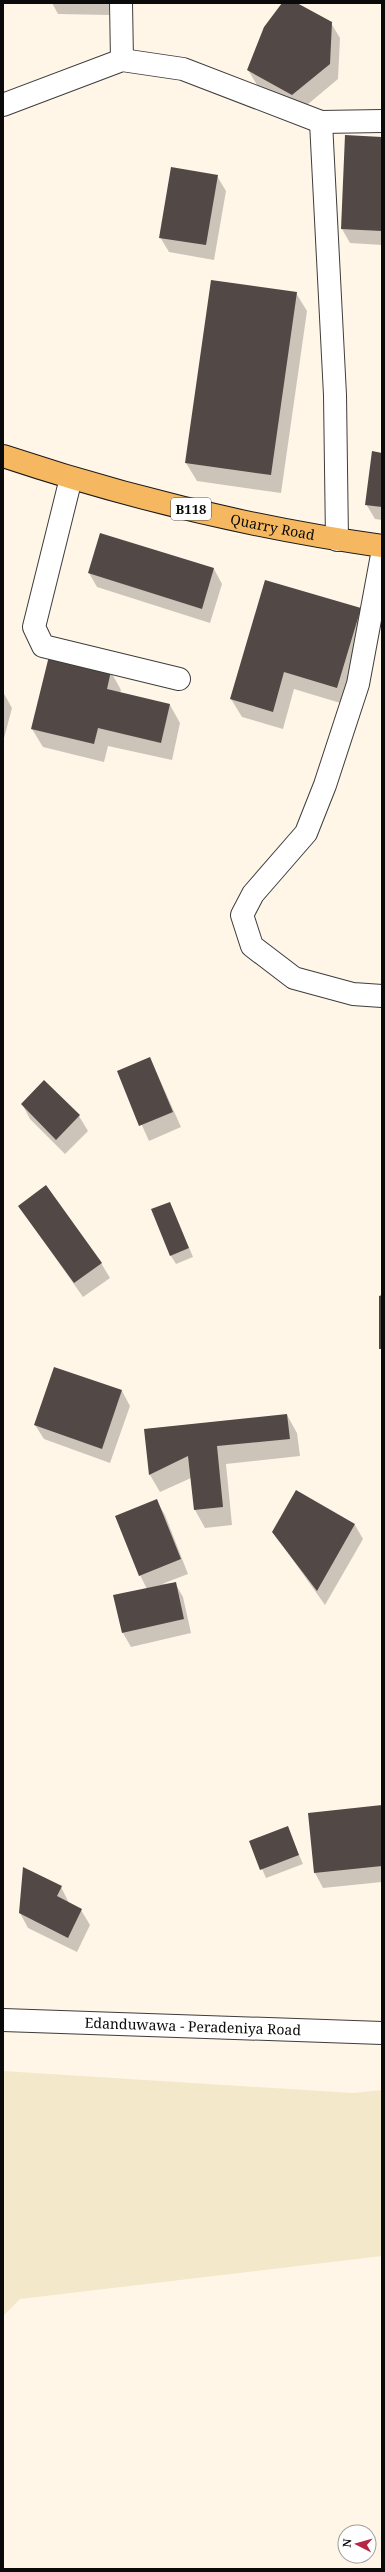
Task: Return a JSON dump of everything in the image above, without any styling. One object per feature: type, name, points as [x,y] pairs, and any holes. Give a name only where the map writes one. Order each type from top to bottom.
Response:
[{"type":"main road","name":"Quarry Road","points":[[3,456],[71,478],[197,511],[337,540],[382,546]]},
{"type":"street","points":[[121,3],[122,60]]},
{"type":"street","points":[[3,105],[122,60],[183,69],[321,122],[382,121]]},
{"type":"street","points":[[321,122],[335,395],[337,540]]},
{"type":"street","points":[[71,478],[34,627],[43,646],[179,679]]},
{"type":"street","points":[[382,555],[358,684],[325,785],[306,833],[253,894],[242,915],[252,946],[294,978],[353,994],[382,996]]},
{"type":"street","name":"Edanduwawa - Peradeniya Road","points":[[3,2020],[382,2033]]},
{"type":"shaded area","points":[[3,2071],[353,2093],[382,2090],[382,2256],[20,2299],[3,2316]]},
{"type":"building","points":[[282,3],[297,3],[332,22],[330,64],[292,95],[247,70],[264,27]]},
{"type":"building","points":[[345,135],[382,137],[382,231],[341,229]]},
{"type":"building","points":[[171,167],[218,175],[206,245],[159,238]]},
{"type":"building","points":[[211,280],[297,292],[271,475],[185,463]]},
{"type":"building","points":[[372,451],[382,453],[382,507],[365,505]]},
{"type":"building","points":[[100,533],[214,568],[202,609],[88,573]]},
{"type":"building","points":[[265,580],[361,608],[337,688],[284,672],[273,712],[230,699]]},
{"type":"building","points":[[49,656],[111,671],[107,689],[170,704],[161,743],[98,728],[94,744],[31,729]]},
{"type":"building","points":[[150,1057],[173,1112],[139,1126],[117,1071]]},
{"type":"building","points":[[44,1080],[80,1115],[56,1140],[21,1104]]},
{"type":"building","points":[[46,1185],[102,1263],[74,1283],[18,1206]]},
{"type":"building","points":[[170,1202],[189,1248],[170,1256],[151,1209]]},
{"type":"building","points":[[382,1295],[382,1349],[379,1349],[379,1296]]},
{"type":"building","points":[[54,1367],[122,1390],[102,1449],[34,1425]]},
{"type":"building","points":[[287,1414],[290,1439],[217,1446],[223,1507],[194,1510],[188,1456],[149,1475],[144,1429]]},
{"type":"building","points":[[296,1490],[355,1524],[317,1591],[272,1532]]},
{"type":"building","points":[[157,1499],[181,1559],[139,1576],[115,1516]]},
{"type":"building","points":[[176,1582],[184,1619],[122,1633],[113,1595]]},
{"type":"building","points":[[382,1805],[382,1866],[314,1873],[308,1813]]},
{"type":"building","points":[[288,1826],[299,1855],[260,1870],[249,1841]]},
{"type":"building","points":[[23,1867],[62,1886],[57,1896],[82,1909],[68,1938],[19,1913]]}]
